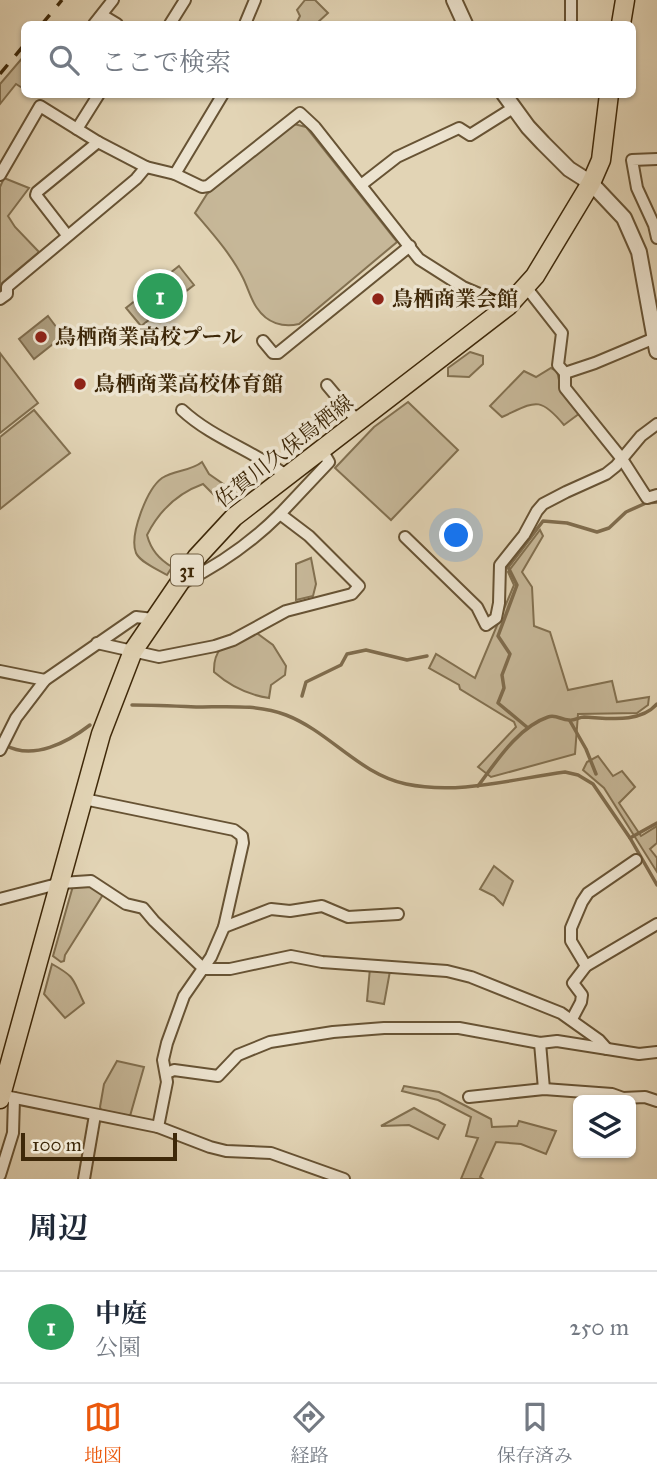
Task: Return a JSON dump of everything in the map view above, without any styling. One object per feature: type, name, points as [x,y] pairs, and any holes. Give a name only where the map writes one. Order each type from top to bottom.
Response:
[{"type":"main road","points":[[622,21],[625,0]]},
{"type":"main road","name":"佐賀川久保鳥栖線","points":[[4,1097],[101,734],[133,651],[197,557],[234,517],[508,306],[535,276],[591,183],[601,160],[609,98]]},
{"type":"street","points":[[98,20],[113,0]]},
{"type":"street","points":[[172,21],[185,0]]},
{"type":"street","points":[[246,21],[255,0]]},
{"type":"street","points":[[454,0],[464,21]]},
{"type":"street","points":[[571,0],[571,21]]},
{"type":"street","points":[[77,129],[96,98]]},
{"type":"street","points":[[175,174],[221,98]]},
{"type":"street","points":[[507,98],[528,127],[569,169],[591,183],[624,218],[639,252],[656,342],[565,373]]},
{"type":"street","points":[[0,175],[40,106],[98,142],[146,167],[175,174],[202,187],[208,186],[300,113],[315,127],[419,259],[463,287],[508,306]]},
{"type":"street","points":[[361,185],[397,158],[459,128],[470,135],[513,107]]},
{"type":"street","points":[[67,235],[36,195],[37,192],[98,142]]},
{"type":"street","points":[[657,159],[632,160],[637,188],[651,209],[657,238]]},
{"type":"street","points":[[0,299],[7,294],[7,287],[136,179],[146,167]]},
{"type":"street","points":[[263,341],[273,354],[278,353],[410,246]]},
{"type":"street","points":[[526,286],[562,333],[558,365],[565,373],[565,388],[622,459],[647,498],[657,495]]},
{"type":"street","points":[[327,385],[358,422]]},
{"type":"street","points":[[181,410],[195,422],[287,476]]},
{"type":"street","points":[[405,537],[477,607],[486,625],[495,618],[497,611],[500,565],[524,535],[537,511],[543,504],[606,474],[641,436],[657,424]]},
{"type":"street","points":[[174,588],[252,541],[329,462],[322,450]]},
{"type":"street","points":[[97,643],[159,657],[215,646],[233,640],[286,611],[352,594],[359,586],[309,536],[279,514]]},
{"type":"street","points":[[0,750],[16,718],[45,680],[136,617],[153,619]]},
{"type":"street","points":[[0,671],[45,680]]},
{"type":"street","points":[[84,799],[234,830],[242,836],[243,843],[224,927],[204,969],[184,996],[163,1060],[167,1073],[158,1127]]},
{"type":"street","points":[[586,966],[571,941],[571,928],[582,902],[588,893],[636,860]]},
{"type":"street","points":[[0,899],[61,883],[91,881],[126,904],[143,908],[204,969],[230,969],[291,956],[322,962],[447,971],[471,977],[572,1019],[607,1049]]},
{"type":"street","points":[[224,927],[271,909],[290,911],[322,906],[348,917],[398,914]]},
{"type":"street","points":[[572,1019],[582,995],[573,983],[586,966],[657,924]]},
{"type":"street","points":[[167,1073],[174,1070],[218,1076],[238,1055],[270,1042],[333,1032],[384,1028],[459,1028],[540,1043],[557,1041],[639,1054],[657,1052]]},
{"type":"street","points":[[540,1043],[544,1089]]},
{"type":"street","points":[[470,1097],[544,1089],[612,1094],[623,1098],[645,1097],[657,1101]]},
{"type":"street","points":[[0,1175],[13,1133],[4,1097],[158,1127],[226,1151],[271,1153],[344,1179]]},
{"type":"street","points":[[84,1179],[95,1115]]},
{"type":"shaded area","points":[[305,0],[315,0],[328,13],[319,21],[298,21],[300,16],[297,10]]},
{"type":"shaded area","points":[[21,60],[21,87],[16,84],[0,104],[0,84]]},
{"type":"shaded area","points":[[294,124],[306,127],[397,242],[299,324],[287,325],[270,321],[261,313],[233,261],[195,213],[207,194]]},
{"type":"shaded area","points":[[4,178],[29,188],[8,216],[39,252],[2,283],[4,291],[0,294],[0,187]]},
{"type":"shaded area","points":[[179,266],[194,285],[141,326],[126,308]]},
{"type":"shaded area","name":"鳥栖商業高校プール","points":[[48,316],[63,336],[34,359],[19,339]]},
{"type":"shaded area","points":[[470,352],[483,356],[483,364],[469,377],[448,376],[448,368]]},
{"type":"shaded area","points":[[0,353],[38,403],[0,433]]},
{"type":"shaded area","points":[[551,368],[557,371],[561,389],[580,413],[564,425],[542,405],[530,405],[502,417],[490,406],[524,371],[536,377]]},
{"type":"shaded area","points":[[408,402],[458,450],[391,520],[335,468],[374,427]]},
{"type":"shaded area","points":[[34,410],[70,453],[0,509],[0,437]]},
{"type":"shaded area","points":[[202,462],[209,474],[239,495],[227,508],[203,484],[185,492],[163,511],[147,535],[156,554],[172,567],[167,575],[145,563],[136,553],[134,545],[137,524],[145,502],[162,478]]},
{"type":"shaded area","points":[[540,530],[543,536],[522,572],[532,587],[534,626],[550,632],[568,690],[612,681],[617,702],[649,697],[648,705],[637,713],[578,714],[575,754],[491,777],[478,767],[516,727],[514,722],[429,668],[436,654],[475,678],[514,585],[508,572]]},
{"type":"shaded area","points":[[311,558],[316,584],[313,596],[296,600],[296,564]]},
{"type":"shaded area","points":[[254,631],[273,645],[286,666],[285,675],[271,685],[269,698],[240,689],[214,672],[214,662],[220,649]]},
{"type":"shaded area","points":[[598,756],[613,776],[622,771],[635,787],[619,803],[641,836],[657,826],[657,843],[650,849],[657,858],[657,872],[604,788],[583,770],[587,762]]},
{"type":"shaded area","points":[[494,866],[513,881],[503,905],[494,896],[480,889]]},
{"type":"shaded area","points":[[88,884],[104,893],[61,962],[53,956],[73,886]]},
{"type":"shaded area","points":[[52,964],[70,976],[84,1003],[65,1018],[44,994]]},
{"type":"shaded area","points":[[370,968],[390,971],[384,1004],[367,1001]]},
{"type":"shaded area","points":[[117,1061],[144,1067],[130,1116],[101,1110],[100,1107],[104,1084]]},
{"type":"shaded area","points":[[404,1086],[439,1092],[491,1119],[492,1127],[517,1126],[519,1121],[556,1131],[546,1154],[521,1144],[496,1142],[480,1177],[483,1179],[461,1179],[478,1138],[466,1136],[471,1117],[438,1100],[402,1091]]},
{"type":"shaded area","points":[[414,1108],[445,1125],[438,1139],[409,1125],[381,1126]]},
{"type":"waterway","points":[[528,728],[498,703],[504,688],[502,675],[510,654],[498,636],[517,585],[508,567],[543,521],[567,523],[597,532],[609,528],[626,512],[646,503],[657,502]]},
{"type":"waterway","points":[[302,696],[306,682],[341,665],[347,654],[366,650],[407,660],[427,656]]},
{"type":"waterway","points":[[478,786],[517,737],[537,722],[551,716],[566,720],[584,717],[632,717],[642,715],[657,704]]},
{"type":"waterway","points":[[132,705],[242,707],[275,711],[302,722],[374,771],[406,784],[466,787],[565,772],[578,775],[593,784],[630,838],[657,885]]},
{"type":"waterway","points":[[570,721],[596,774]]},
{"type":"waterway","points":[[5,745],[27,751],[38,750],[61,743],[90,725]]},
{"type":"waterway","points":[[630,838],[657,823]]},
{"type":"railway","points":[[44,21],[62,0]]},
{"type":"railway","points":[[0,74],[21,49]]},
{"type":"place","name":"中庭","points":[[160,296]]},
{"type":"place","name":"鳥栖商業会館","points":[[378,299]]},
{"type":"place","name":"鳥栖商業高校プール","points":[[41,337]]},
{"type":"place","name":"鳥栖商業高校体育館","points":[[80,384]]}]
